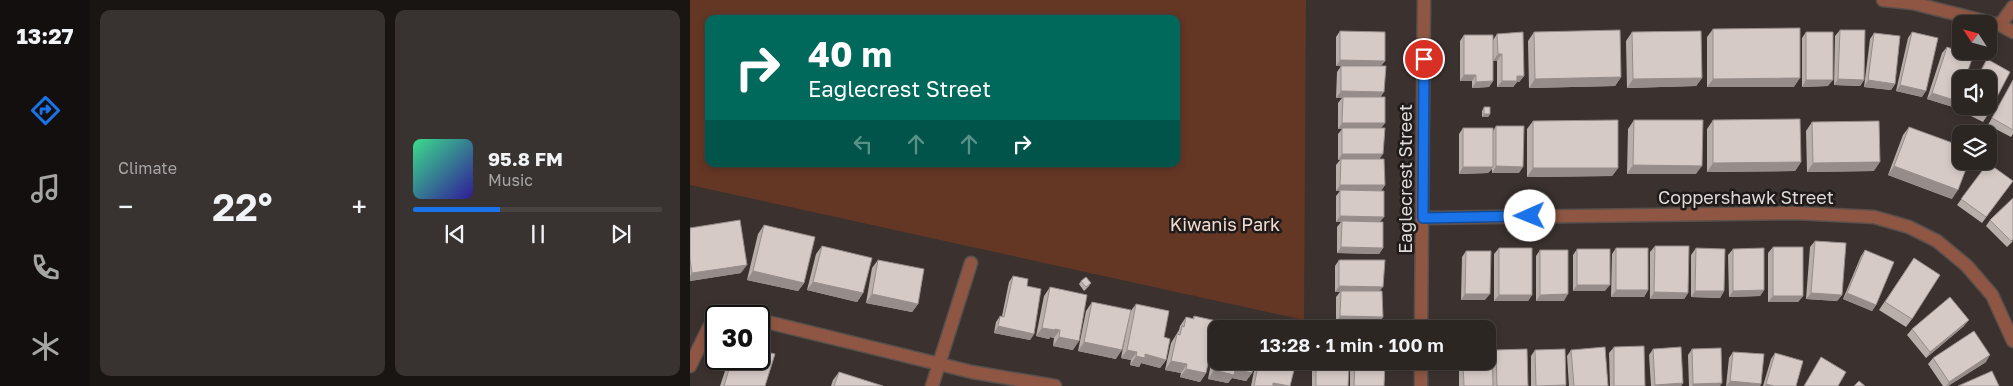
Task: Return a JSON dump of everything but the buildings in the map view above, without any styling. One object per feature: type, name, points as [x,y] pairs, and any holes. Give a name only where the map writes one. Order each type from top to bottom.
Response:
[{"type":"street","name":"Eaglecrest Street","points":[[1422,320],[1424,0]]},
{"type":"street","points":[[1883,0],[1912,3],[2000,25],[2013,32]]},
{"type":"street","points":[[2000,25],[2013,7]]},
{"type":"street","name":"Coppershawk Street","points":[[1423,218],[1795,213],[1874,217],[1909,226],[1937,241],[1967,266],[1992,294],[2013,341]]},
{"type":"street","points":[[932,386],[971,263]]},
{"type":"street","points":[[770,323],[972,372],[1055,386]]},
{"type":"street","points":[[690,366],[705,335]]},
{"type":"street","points":[[1421,370],[1421,386]]},
{"type":"green space","name":"Kiwanis Park","points":[[690,0],[1306,0],[1304,320],[690,185]]},
{"type":"route","points":[[1424,59],[1423,218],[1530,216]]}]
